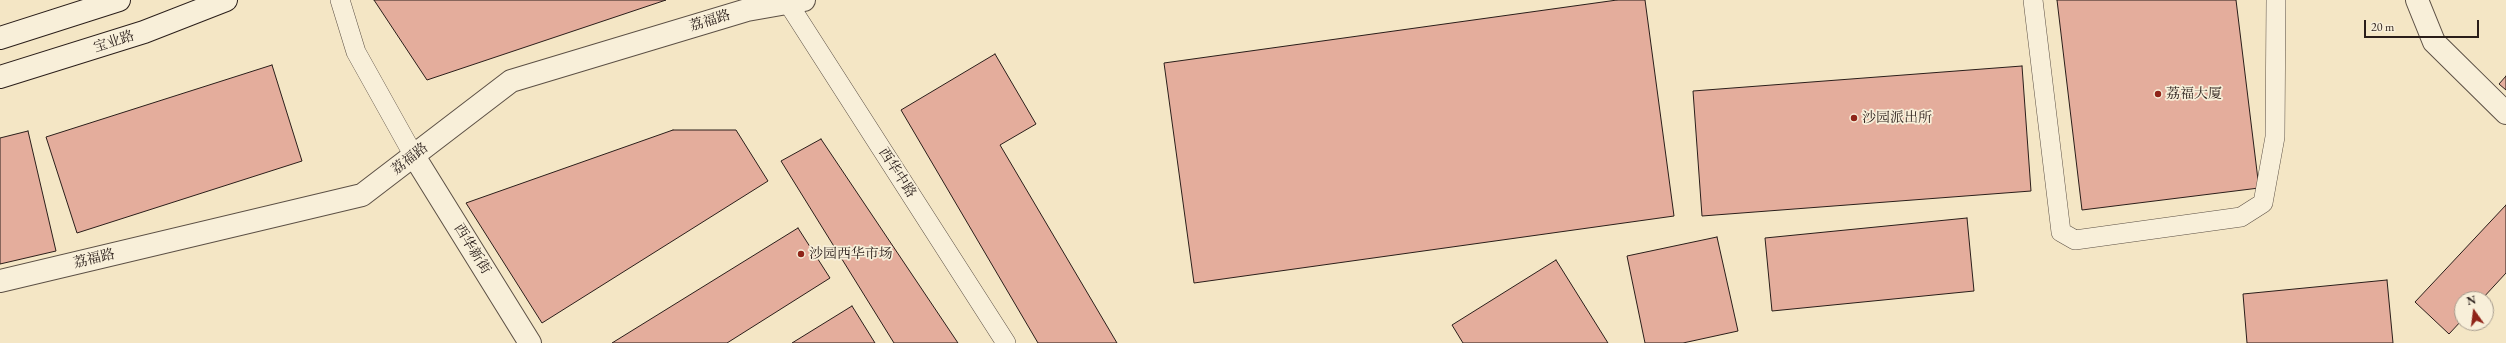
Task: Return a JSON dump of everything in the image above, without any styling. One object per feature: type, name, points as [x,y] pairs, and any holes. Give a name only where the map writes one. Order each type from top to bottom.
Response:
[{"type":"street","points":[[0,38],[119,0]]},
{"type":"street","name":"宝业路","points":[[0,77],[144,32],[226,0]]},
{"type":"street","points":[[2417,0],[2434,42],[2506,113]]},
{"type":"street","name":"荔福路","points":[[0,281],[362,195],[511,81],[747,10],[796,1]]},
{"type":"street","name":"西华新街","points":[[414,156],[530,343]]},
{"type":"lane","points":[[340,0],[356,52],[414,156]]},
{"type":"lane","points":[[2033,0],[2060,232],[2075,240],[2241,217],[2263,202],[2276,137],[2276,0]]},
{"type":"lane","name":"西华中路","points":[[796,1],[1006,343]]},
{"type":"building","points":[[374,0],[666,0],[427,80]]},
{"type":"building","points":[[1617,0],[1645,0],[1674,216],[1194,283],[1164,63]]},
{"type":"building","name":"荔福大厦","points":[[2057,0],[2236,0],[2259,188],[2082,210]]},
{"type":"building","points":[[995,54],[1036,124],[1000,145],[1117,343],[1038,343],[901,110]]},
{"type":"building","points":[[272,65],[302,161],[77,233],[46,137]]},
{"type":"building","points":[[2022,66],[2031,191],[1702,216],[1693,91]]},
{"type":"building","points":[[2506,76],[2506,90],[2499,84]]},
{"type":"building","points":[[673,130],[736,130],[768,181],[542,323],[466,203]]},
{"type":"building","points":[[28,131],[56,251],[0,264],[0,138]]},
{"type":"building","points":[[821,139],[958,343],[894,343],[781,161]]},
{"type":"building","points":[[2506,205],[2506,273],[2489,291],[2454,291],[2454,329],[2449,334],[2415,302]]},
{"type":"building","points":[[1967,218],[1974,291],[1772,311],[1765,238]]},
{"type":"building","points":[[798,228],[830,278],[727,343],[612,343]]},
{"type":"building","points":[[1717,237],[1738,331],[1683,343],[1645,343],[1627,256]]},
{"type":"building","points":[[1556,260],[1608,343],[1463,343],[1452,325]]},
{"type":"building","points":[[2387,280],[2393,343],[2247,343],[2243,294]]},
{"type":"building","points":[[852,306],[875,343],[792,343]]},
{"type":"place","name":"荔福大厦","points":[[2158,94]]},
{"type":"place","name":"沙园派出所","points":[[1854,118]]},
{"type":"place","name":"沙园西华市场","points":[[801,254]]}]
